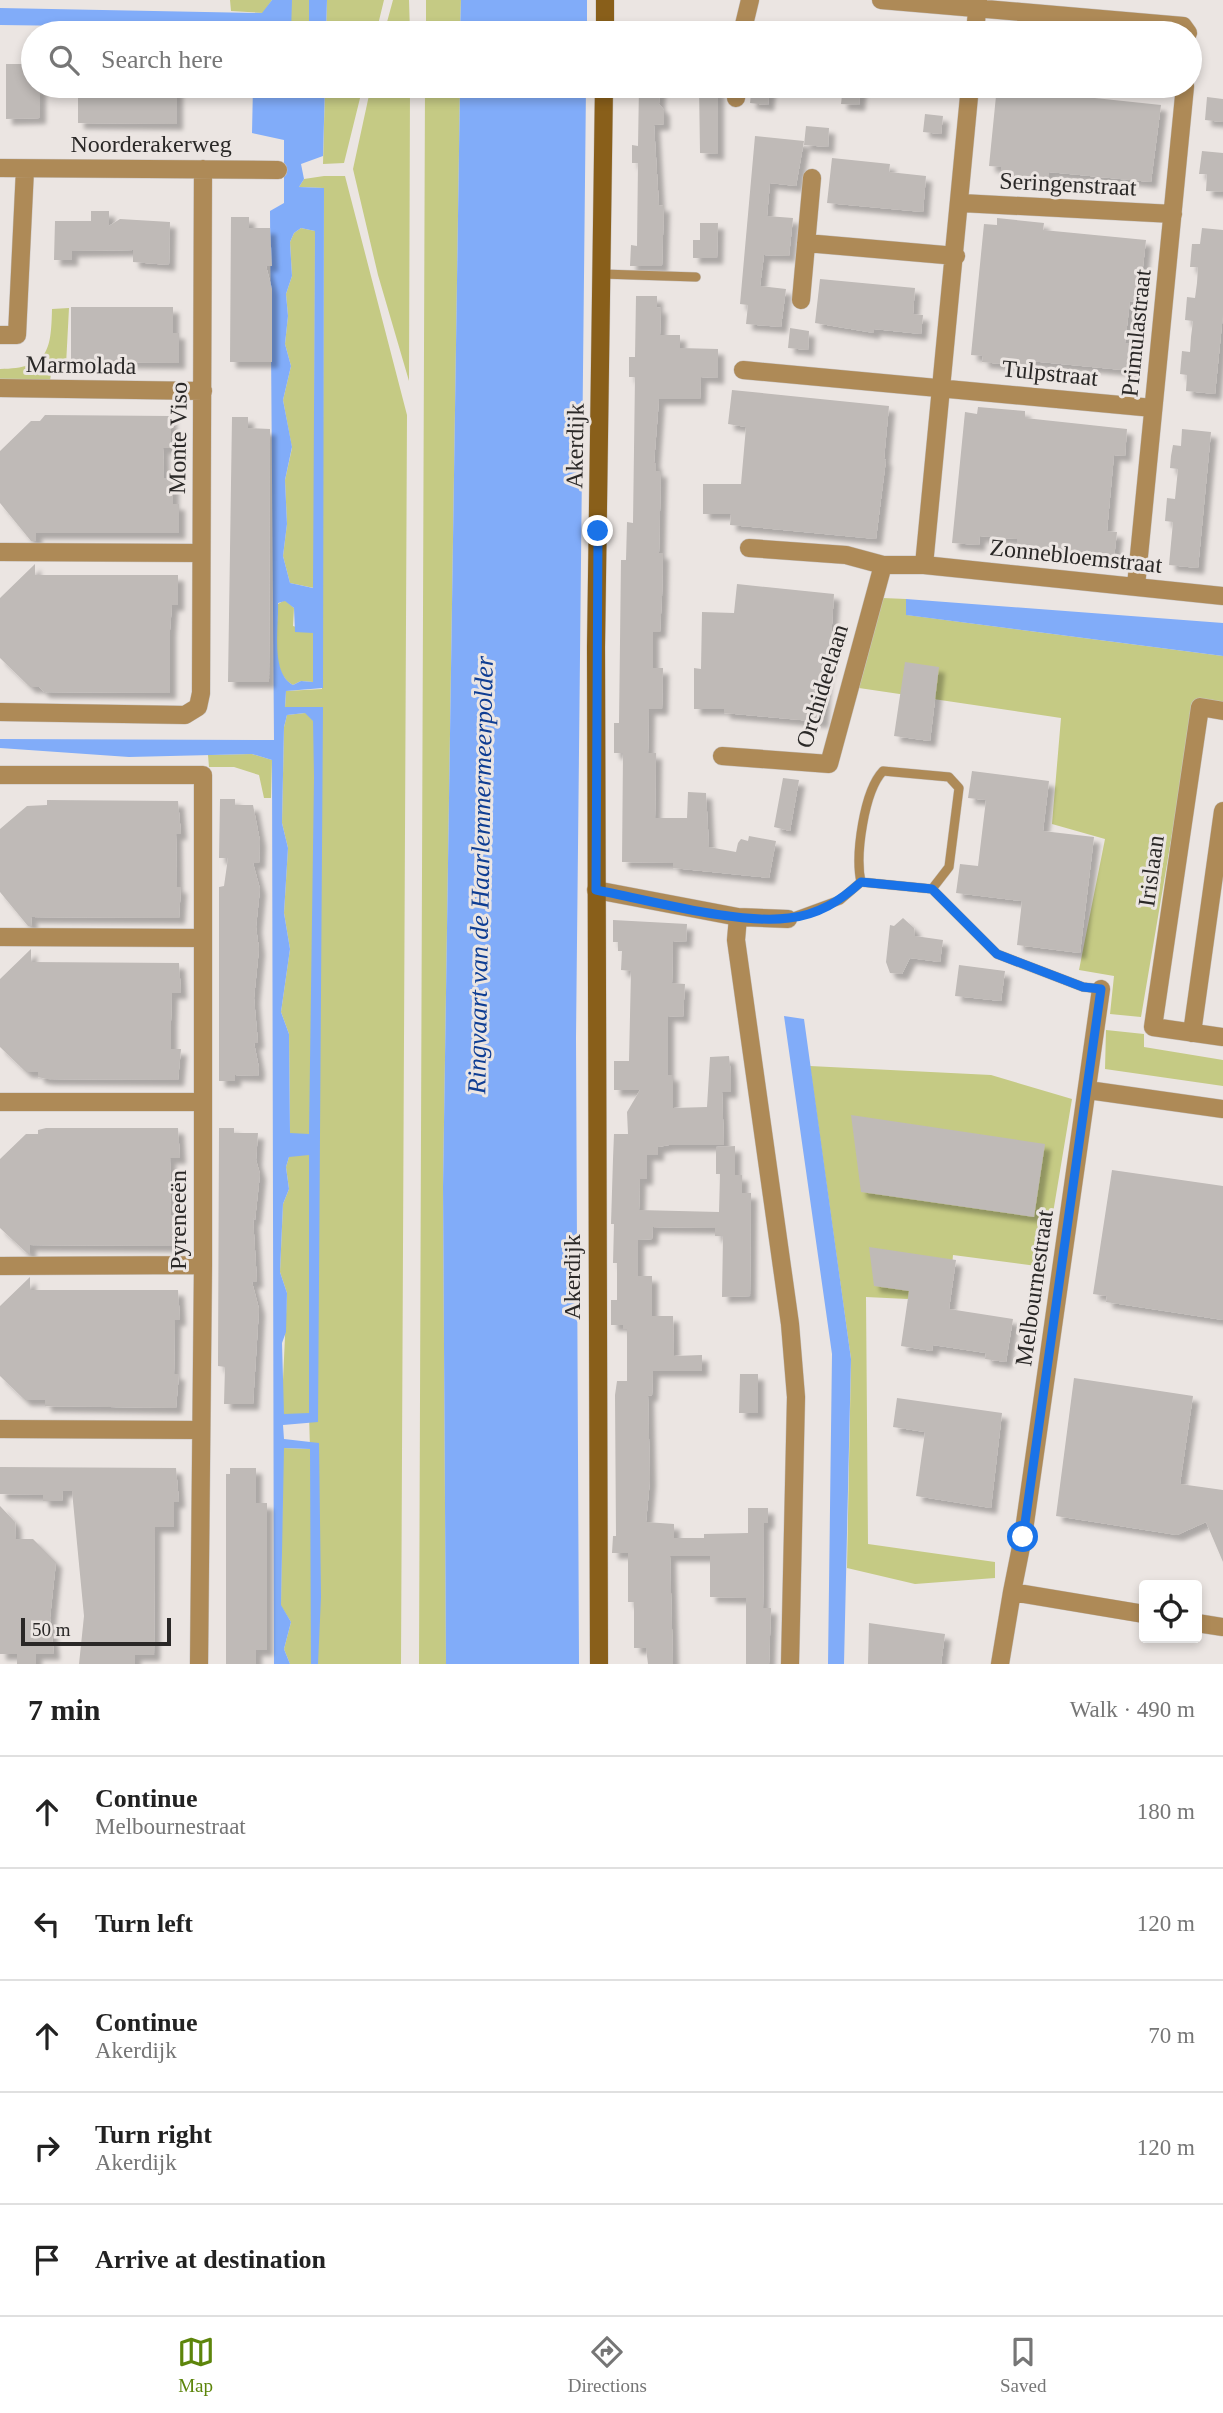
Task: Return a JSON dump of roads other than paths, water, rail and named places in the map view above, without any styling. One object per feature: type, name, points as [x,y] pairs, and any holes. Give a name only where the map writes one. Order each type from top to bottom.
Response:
[{"type":"street","points":[[605,21],[606,0]]},
{"type":"street","points":[[745,21],[750,0]]},
{"type":"street","points":[[881,0],[977,4],[1136,21]]},
{"type":"street","name":"Akerdijk","points":[[599,1664],[596,890],[604,98]]},
{"type":"street","points":[[749,548],[846,555],[883,565],[924,565],[956,256],[969,98]]},
{"type":"street","name":"Primulastraat","points":[[1136,586],[1184,98]]},
{"type":"street","name":"Noorderakerweg","points":[[0,168],[278,170]]},
{"type":"street","points":[[0,335],[17,335],[25,169]]},
{"type":"street","name":"Monte Viso","points":[[0,712],[185,715],[198,707],[201,693],[203,169]]},
{"type":"street","points":[[801,300],[812,178]]},
{"type":"street","name":"Seringenstraat","points":[[961,204],[1173,214]]},
{"type":"street","points":[[806,243],[956,256]]},
{"type":"street","points":[[743,370],[943,387]]},
{"type":"street","name":"Tulpstraat","points":[[943,387],[1153,408]]},
{"type":"street","name":"Marmolada","points":[[0,388],[203,391]]},
{"type":"street","points":[[0,552],[200,553]]},
{"type":"street","name":"Orchideelaan","points":[[722,757],[829,764],[883,565]]},
{"type":"street","name":"Zonnebloemstraat","points":[[924,565],[1223,596]]},
{"type":"street","name":"Irislaan","points":[[1223,711],[1200,707],[1153,1027],[1223,1037]]},
{"type":"street","name":"Pyreneeën","points":[[0,775],[203,775],[203,1265],[199,1664]]},
{"type":"street","points":[[1192,1033],[1223,811]]},
{"type":"street","points":[[596,890],[738,917],[788,919]]},
{"type":"street","points":[[738,917],[738,953],[790,1324],[796,1397],[790,1664]]},
{"type":"street","points":[[0,937],[203,938]]},
{"type":"street","name":"Melbournestraat","points":[[1000,1664],[1025,1524],[1101,989]]},
{"type":"street","points":[[1088,1090],[1223,1109]]},
{"type":"street","points":[[0,1102],[202,1102]]},
{"type":"street","points":[[0,1266],[203,1265]]},
{"type":"street","points":[[0,1429],[200,1430]]},
{"type":"street","points":[[1012,1592],[1139,1613]]},
{"type":"street","points":[[1202,1624],[1223,1627]]},
{"type":"lane","points":[[602,274],[696,276]]},
{"type":"lane","points":[[861,882],[857,863],[873,782],[883,771],[949,777],[959,788],[949,867],[932,889]]},
{"type":"lane","points":[[788,919],[840,900],[861,882],[932,889],[997,954],[1083,987],[1101,989]]},
{"type":"water","points":[[272,0],[292,0],[291,21],[21,21],[21,25],[0,25],[0,8],[262,13]]},
{"type":"water","points":[[309,0],[327,0],[326,21],[309,21]]},
{"type":"water","points":[[461,0],[587,0],[587,21],[460,21]]},
{"type":"water","points":[[253,98],[325,98],[323,156],[301,164],[304,179],[299,187],[324,188],[323,688],[286,691],[285,707],[323,707],[318,1422],[283,1425],[284,1439],[319,1443],[321,1597],[318,1664],[311,1664],[310,1449],[284,1448],[281,1605],[291,1622],[284,1649],[290,1664],[274,1664],[272,760],[252,754],[129,757],[0,748],[0,739],[274,740],[270,211],[284,203],[284,140],[252,133]],"holes":[[[301,228],[315,231],[313,588],[290,583],[283,556],[287,524],[285,480],[292,447],[283,400],[291,366],[285,344],[288,316],[286,294],[292,276],[290,242],[294,233]],[[285,601],[294,608],[295,632],[313,633],[313,682],[301,681],[293,685],[281,670],[277,648],[278,603]],[[305,713],[313,721],[314,777],[309,1134],[290,1133],[289,1034],[281,1012],[290,949],[284,913],[288,848],[282,823],[284,727],[287,715]],[[309,1155],[309,1413],[284,1414],[282,1343],[286,1332],[287,1293],[280,1272],[283,1204],[289,1189],[286,1167],[289,1157]]]},
{"type":"water","name":"Ringvaart van de Haarlemmermeerpolder","points":[[460,98],[586,98],[576,1038],[579,1664],[446,1664],[443,1187]]},
{"type":"water","points":[[906,599],[1223,623],[1223,656],[906,615]]},
{"type":"water","points":[[784,1016],[804,1019],[851,1359],[844,1664],[828,1664],[832,1354]]}]
